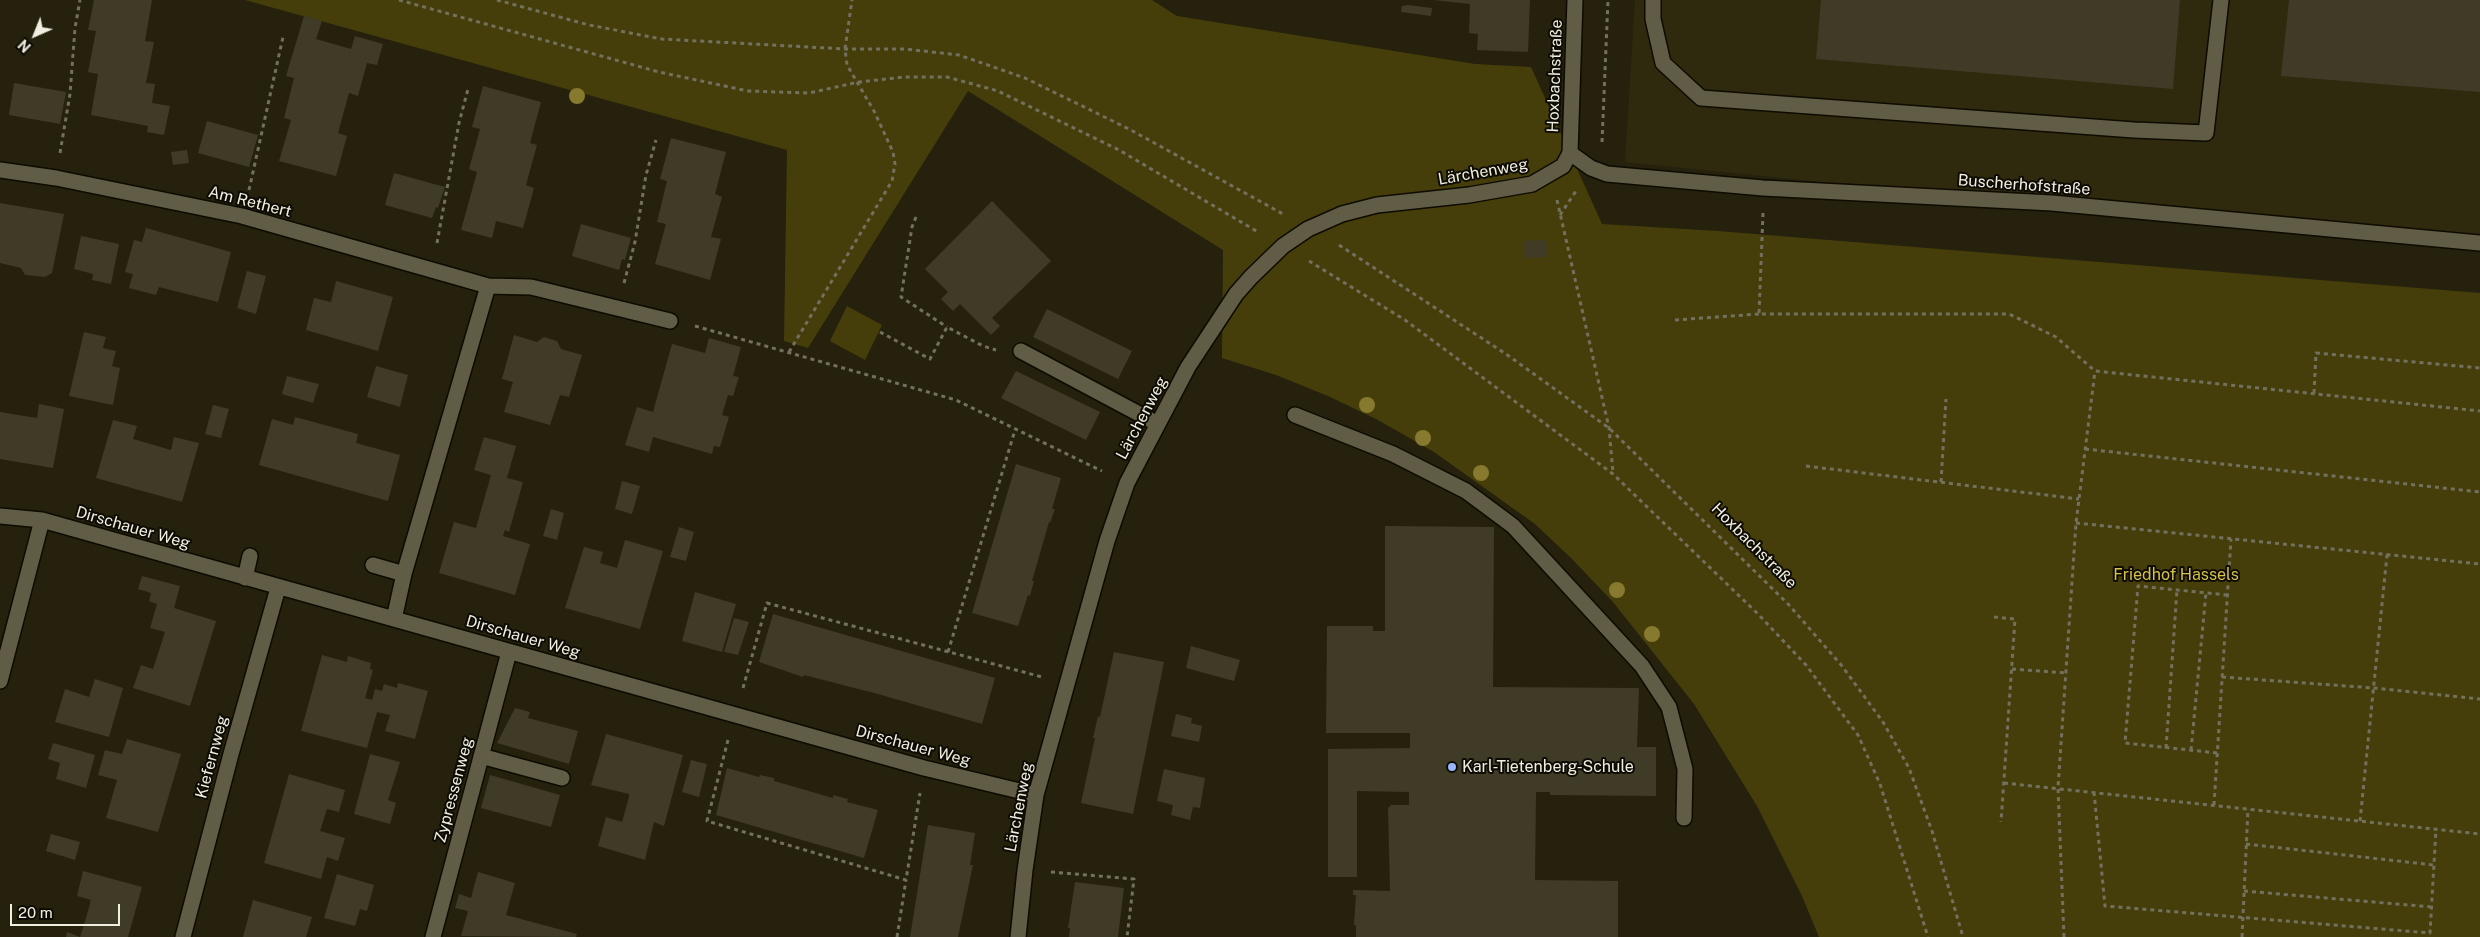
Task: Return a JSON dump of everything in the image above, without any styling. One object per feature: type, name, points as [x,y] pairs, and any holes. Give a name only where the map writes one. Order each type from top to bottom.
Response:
[{"type":"street","name":"Hoxbachstraße","points":[[1570,153],[1575,0]]},
{"type":"street","points":[[1653,0],[1653,19],[1663,63],[1701,98],[2134,130],[2206,133],[2221,0]]},
{"type":"street","name":"Lärchenweg","points":[[1018,937],[1024,870],[1036,796],[1107,541],[1128,483],[1158,424],[1188,367],[1236,294],[1267,260],[1283,246],[1308,229],[1342,214],[1378,205],[1532,184],[1552,175],[1563,166],[1570,153]]},
{"type":"street","name":"Buscherhofstraße","points":[[1570,153],[1591,168],[1607,174],[1764,188],[2052,203],[2480,243]]},
{"type":"street","name":"Am Rethert","points":[[0,170],[56,178],[242,216],[488,286],[531,287],[616,310],[670,322]]},
{"type":"street","points":[[394,619],[404,574],[488,286]]},
{"type":"street","points":[[1021,351],[1158,424]]},
{"type":"street","points":[[1295,415],[1393,454],[1466,492],[1513,526],[1642,666],[1669,707],[1685,769],[1684,818]]},
{"type":"street","name":"Dirschauer Weg","points":[[0,516],[42,520],[278,588],[924,768],[1036,796]]},
{"type":"street","points":[[0,680],[42,520]]},
{"type":"street","points":[[245,578],[250,556]]},
{"type":"street","points":[[373,565],[404,574]]},
{"type":"street","name":"Kiefernweg","points":[[183,937],[231,754],[278,588]]},
{"type":"street","name":"Zypressenweg","points":[[433,937],[509,652]]},
{"type":"street","points":[[481,756],[562,778]]},
{"type":"path","points":[[56,178],[70,94],[75,28],[80,0]]},
{"type":"path","points":[[400,0],[668,74],[748,91],[809,93],[859,82],[904,77],[947,77],[998,91],[1119,150],[1405,320],[1613,474],[1770,627],[1806,665],[1858,735],[1880,784],[1928,937]]},
{"type":"path","name":"Hoxbachstraße","points":[[497,0],[589,25],[662,39],[845,49],[905,49],[959,54],[1025,78],[1130,129],[1348,251],[1498,349],[1609,428],[1789,605],[1842,666],[1883,722],[1909,768],[1932,831],[1964,937]]},
{"type":"path","points":[[788,352],[892,181],[895,164],[892,152],[859,82],[847,65],[845,49],[852,0]]},
{"type":"path","points":[[242,216],[282,37]]},
{"type":"path","points":[[431,270],[468,89]]},
{"type":"path","points":[[616,310],[635,242],[646,175],[656,140]]},
{"type":"path","points":[[1552,175],[1609,428],[1613,474]]},
{"type":"path","points":[[1759,314],[1764,188]]},
{"type":"path","points":[[916,217],[912,227],[901,297],[947,327],[983,346],[996,350],[1005,347]]},
{"type":"path","points":[[1675,320],[1759,314],[2009,314],[2056,337],[2096,371],[2480,411]]},
{"type":"path","points":[[670,322],[695,326],[956,400],[1128,483]]},
{"type":"path","points":[[880,332],[930,359],[947,327]]},
{"type":"path","points":[[2314,394],[2316,352],[2480,368]]},
{"type":"path","points":[[2064,937],[2058,788],[2076,523],[2096,371]]},
{"type":"path","points":[[1941,482],[1946,399]]},
{"type":"path","points":[[948,652],[1015,430]]},
{"type":"path","points":[[2085,449],[2480,492]]},
{"type":"path","points":[[1806,466],[2079,498]]},
{"type":"path","points":[[2076,523],[2480,564]]},
{"type":"path","points":[[2214,805],[2231,539]]},
{"type":"path","points":[[2360,821],[2387,555]]},
{"type":"path","points":[[2217,753],[2125,743],[2138,586],[2227,595]]},
{"type":"path","points":[[2166,748],[2177,590]]},
{"type":"path","points":[[2191,750],[2206,593]]},
{"type":"path","points":[[1994,617],[2015,619],[2001,822]]},
{"type":"path","points":[[2011,669],[2066,673]]},
{"type":"path","points":[[2222,677],[2374,688],[2480,699]]},
{"type":"path","points":[[2004,782],[2480,834]]},
{"type":"path","points":[[2094,792],[2105,906],[2430,933],[2436,829]]},
{"type":"path","points":[[2242,937],[2248,809]]},
{"type":"path","points":[[2246,844],[2434,865]]},
{"type":"path","points":[[1024,870],[1134,879],[1128,937]]},
{"type":"path","points":[[897,937],[906,880]]},
{"type":"path","points":[[2244,891],[2432,907]]},
{"type":"shaded area","points":[[1635,0],[2480,0],[2480,249],[1625,162]]},
{"type":"green space","name":"Friedhof Hassels","points":[[245,0],[1152,0],[1177,16],[1475,64],[1531,67],[1602,224],[1718,231],[2480,293],[2480,937],[1819,937],[1802,896],[1757,806],[1694,704],[1613,602],[1572,559],[1535,524],[1434,452],[1376,419],[1328,396],[1276,375],[1222,358],[1223,250],[968,91],[808,348],[784,341],[787,150]]},
{"type":"green space","points":[[847,306],[882,325],[865,360],[830,341]]},
{"type":"building","points":[[94,0],[152,0],[145,41],[154,42],[146,83],[155,84],[152,103],[170,106],[164,135],[147,132],[148,126],[91,115],[98,74],[88,72],[96,31],[88,30]]},
{"type":"building","points":[[1433,0],[1530,0],[1528,52],[1477,50],[1478,34],[1469,33],[1470,4]]},
{"type":"building","points":[[1821,0],[2180,0],[2173,89],[1816,59]]},
{"type":"building","points":[[2289,0],[2480,0],[2480,92],[2281,76]]},
{"type":"building","points":[[1402,6],[1432,8],[1431,16],[1401,12]]},
{"type":"building","points":[[304,16],[322,21],[316,39],[351,49],[355,36],[383,44],[377,65],[367,63],[358,96],[349,93],[338,133],[347,136],[336,176],[279,161],[291,120],[284,118],[294,78],[286,76]]},
{"type":"building","points":[[14,83],[66,92],[60,124],[9,115]]},
{"type":"building","points":[[483,86],[541,102],[530,143],[537,145],[526,185],[534,188],[523,228],[496,221],[492,238],[461,230],[477,172],[469,169],[480,129],[472,127]]},
{"type":"building","points":[[207,121],[258,135],[249,167],[198,153]]},
{"type":"building","points":[[671,138],[726,152],[715,194],[722,197],[711,237],[721,239],[710,280],[655,264],[666,224],[657,222],[667,181],[660,179]]},
{"type":"building","points":[[187,150],[189,163],[173,165],[171,152]]},
{"type":"building","points":[[394,173],[445,187],[438,208],[436,207],[432,218],[385,205]]},
{"type":"building","points":[[992,201],[1051,261],[992,318],[1000,326],[991,335],[960,304],[953,311],[941,299],[948,292],[925,269]]},
{"type":"building","points":[[0,203],[64,214],[52,273],[45,277],[25,275],[21,268],[0,263]]},
{"type":"building","points":[[581,224],[631,238],[625,260],[622,259],[619,270],[572,256]]},
{"type":"building","points":[[146,228],[231,252],[218,302],[159,287],[156,295],[129,288],[133,274],[125,272],[134,240],[142,242]]},
{"type":"building","points":[[81,236],[119,244],[111,284],[92,280],[93,274],[74,269]]},
{"type":"building","points":[[1546,240],[1547,257],[1525,258],[1524,241]]},
{"type":"building","points":[[247,271],[266,276],[256,314],[237,308]]},
{"type":"building","points":[[336,281],[393,297],[378,351],[306,330],[314,298],[331,302]]},
{"type":"building","points":[[1047,309],[1132,351],[1118,379],[1033,337]]},
{"type":"building","points":[[84,332],[106,337],[103,348],[116,351],[112,366],[120,368],[113,405],[69,396]]},
{"type":"building","points":[[514,335],[537,342],[544,337],[557,341],[561,349],[582,355],[569,397],[560,395],[550,425],[504,412],[513,382],[502,379]]},
{"type":"building","points":[[709,338],[741,347],[733,376],[739,377],[733,396],[728,395],[722,415],[729,417],[720,447],[714,446],[712,454],[653,437],[649,452],[625,445],[637,407],[653,412],[672,344],[705,353]]},
{"type":"building","points":[[376,366],[408,375],[400,407],[367,397]]},
{"type":"building","points":[[1016,371],[1100,412],[1086,440],[1001,398]]},
{"type":"building","points":[[287,376],[319,384],[313,403],[282,394]]},
{"type":"building","points":[[39,404],[64,409],[53,468],[0,459],[0,412],[37,418]]},
{"type":"building","points":[[213,405],[229,409],[221,438],[205,434]]},
{"type":"building","points":[[295,417],[358,434],[356,443],[400,455],[388,501],[259,465],[272,419],[293,425]]},
{"type":"building","points":[[113,420],[137,426],[133,439],[171,450],[174,437],[199,443],[182,502],[96,478]]},
{"type":"building","points":[[484,437],[516,446],[507,478],[523,482],[509,532],[505,530],[503,536],[530,544],[515,595],[439,573],[454,522],[476,528],[491,475],[474,470]]},
{"type":"building","points":[[1016,464],[1061,478],[1052,509],[1055,509],[1049,522],[1032,581],[1034,581],[1030,596],[1028,595],[1018,626],[972,613]]},
{"type":"building","points":[[622,481],[640,486],[632,514],[615,509]]},
{"type":"building","points":[[551,509],[564,513],[557,540],[543,536]]},
{"type":"building","points":[[1385,526],[1494,527],[1493,687],[1639,688],[1637,747],[1656,747],[1656,796],[1550,795],[1550,792],[1536,792],[1535,880],[1618,881],[1618,937],[1356,937],[1356,925],[1354,925],[1356,895],[1353,895],[1353,890],[1390,891],[1388,808],[1391,805],[1409,805],[1409,792],[1357,791],[1357,877],[1328,877],[1328,749],[1410,748],[1410,733],[1326,733],[1327,626],[1373,626],[1373,631],[1385,631]]},
{"type":"building","points":[[679,527],[694,532],[686,561],[670,557]]},
{"type":"building","points":[[625,540],[663,551],[640,629],[565,608],[584,547],[603,552],[600,563],[617,568]]},
{"type":"building","points":[[142,576],[180,586],[174,608],[216,621],[190,706],[133,688],[141,665],[153,669],[165,632],[150,628],[157,604],[149,601],[151,593],[138,589]]},
{"type":"building","points":[[695,592],[736,604],[722,652],[682,641]]},
{"type":"building","points":[[773,614],[995,678],[982,724],[878,694],[804,675],[803,677],[759,662]]},
{"type":"building","points":[[734,618],[749,622],[738,655],[724,652]]},
{"type":"building","points":[[1191,646],[1240,660],[1234,681],[1186,668]]},
{"type":"building","points":[[1114,652],[1164,662],[1133,814],[1081,803],[1095,738],[1093,738],[1098,716],[1100,717]]},
{"type":"building","points":[[322,655],[347,662],[348,656],[371,663],[370,669],[373,670],[365,698],[372,700],[375,689],[382,691],[384,684],[397,688],[398,683],[428,691],[415,739],[385,731],[390,715],[377,712],[367,748],[301,731]]},
{"type":"building","points":[[95,679],[123,688],[109,737],[55,722],[65,689],[89,697]]},
{"type":"building","points":[[515,708],[530,712],[528,718],[578,731],[569,764],[497,743]]},
{"type":"building","points":[[1176,714],[1192,718],[1191,723],[1202,726],[1199,742],[1171,736]]},
{"type":"building","points":[[606,734],[683,755],[664,826],[654,822],[645,860],[598,846],[606,817],[622,822],[629,797],[629,794],[591,785]]},
{"type":"building","points":[[127,739],[181,754],[158,832],[106,818],[117,780],[98,775],[105,750],[122,754]]},
{"type":"building","points":[[53,743],[95,755],[86,788],[56,779],[60,763],[48,759]]},
{"type":"building","points":[[370,754],[400,762],[388,800],[396,803],[390,824],[354,814]]},
{"type":"building","points":[[691,760],[707,764],[699,797],[682,792]]},
{"type":"building","points":[[727,768],[759,777],[760,775],[774,778],[774,781],[833,798],[833,795],[848,799],[847,802],[878,810],[864,858],[716,815]]},
{"type":"building","points":[[1164,769],[1205,778],[1200,808],[1193,807],[1190,820],[1171,815],[1173,805],[1157,801]]},
{"type":"building","points":[[289,774],[345,790],[339,812],[327,809],[320,831],[345,838],[338,861],[327,857],[321,879],[264,863]]},
{"type":"building","points":[[490,775],[560,795],[551,827],[481,808]]},
{"type":"building","points":[[928,825],[975,833],[970,865],[973,865],[958,937],[910,937]]},
{"type":"building","points":[[51,834],[80,842],[75,860],[46,851]]},
{"type":"building","points":[[83,871],[142,887],[128,937],[80,937],[91,900],[77,896]]},
{"type":"building","points":[[478,872],[515,883],[506,915],[577,934],[576,937],[461,936],[468,911],[455,908],[459,894],[471,898]]},
{"type":"building","points":[[337,874],[374,885],[367,911],[360,909],[355,926],[324,918]]},
{"type":"building","points":[[1075,882],[1124,888],[1118,937],[1069,937],[1070,928],[1068,928]]},
{"type":"building","points":[[253,900],[312,917],[306,937],[243,937]]},
{"type":"building","points":[[67,932],[80,937],[66,937]]},
{"type":"place","name":"Karl-Tietenberg-Schule","points":[[1452,767]]}]
